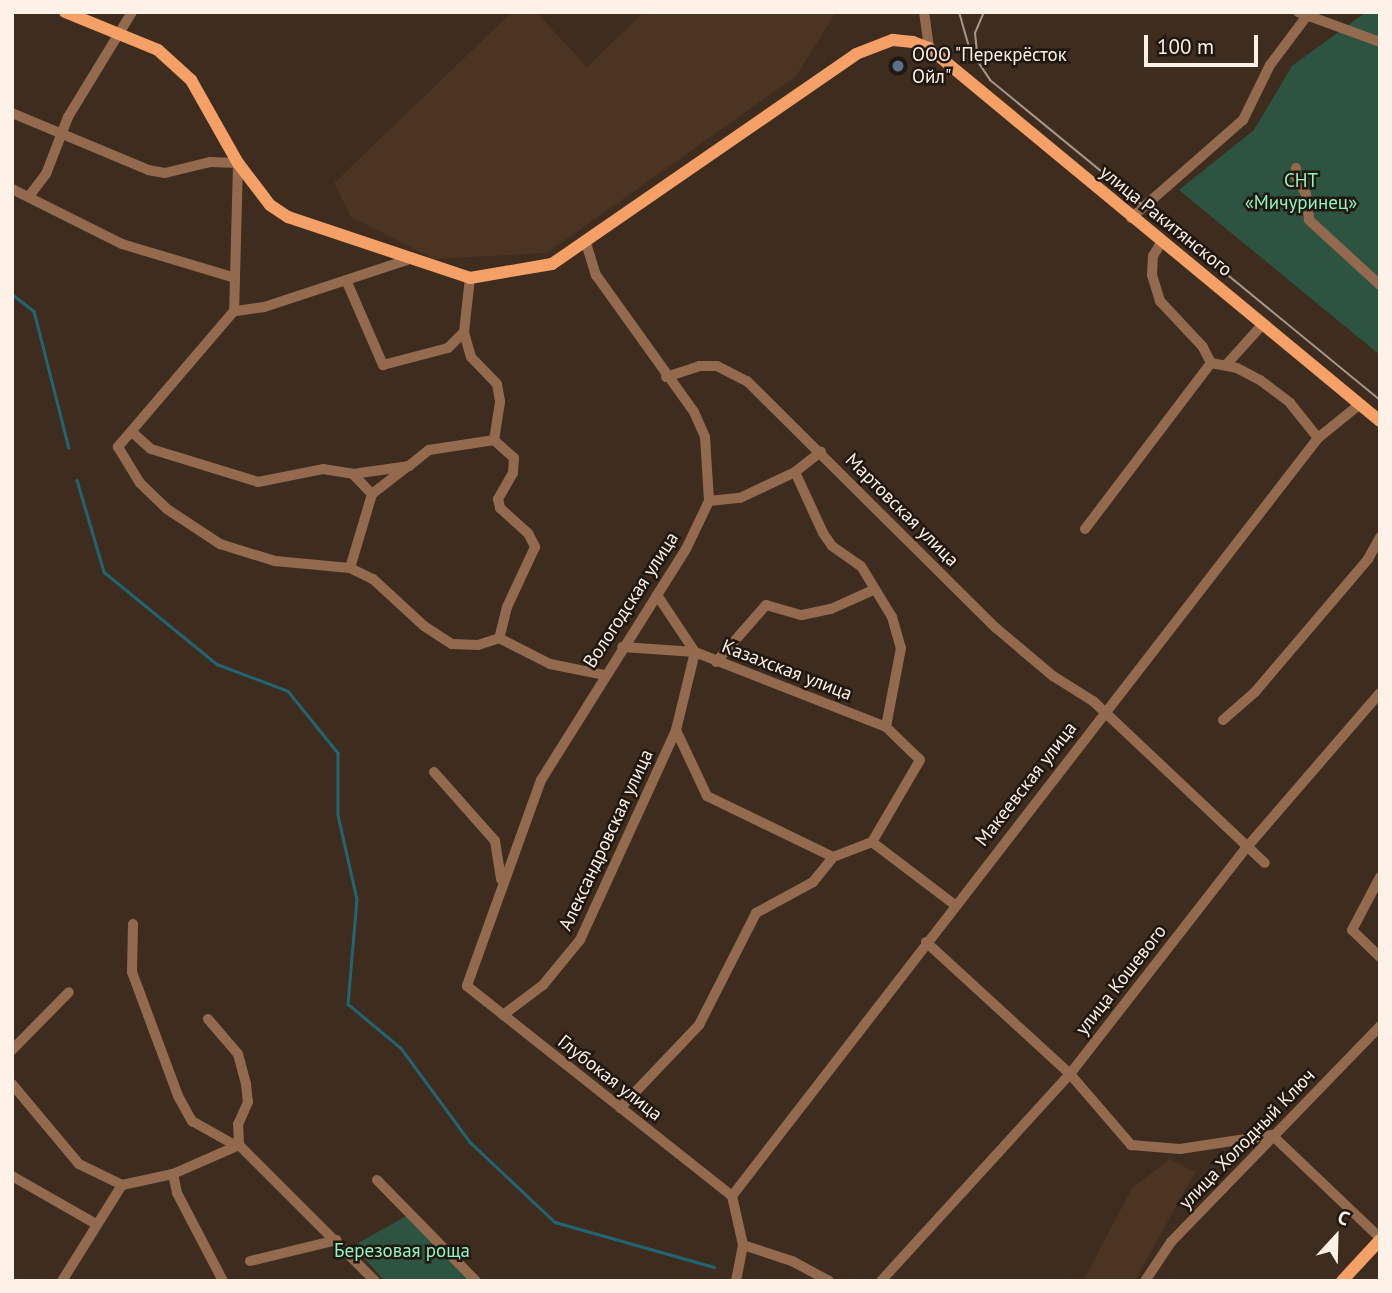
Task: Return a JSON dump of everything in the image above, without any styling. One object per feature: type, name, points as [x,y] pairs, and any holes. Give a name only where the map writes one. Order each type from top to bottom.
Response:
[{"type":"main road","points":[[65,12],[158,50],[191,80],[238,163],[270,205],[288,216],[407,260],[470,278],[552,264],[856,54],[893,40],[929,48]]},
{"type":"main road","name":"улица Ракитянского","points":[[929,48],[1131,218],[1380,421]]},
{"type":"main road","points":[[1342,1281],[1380,1239]]},
{"type":"street","points":[[30,195],[46,174],[61,130],[132,12]]},
{"type":"street","points":[[924,12],[929,48]]},
{"type":"street","points":[[1131,218],[1243,120],[1270,65],[1306,14],[1380,42]]},
{"type":"street","points":[[12,113],[165,173],[210,162],[238,163],[234,311],[118,447],[140,484],[167,509],[220,544],[275,561],[350,568],[373,579],[424,626],[452,644],[478,645],[499,638],[550,664],[604,675]]},
{"type":"street","points":[[1296,168],[1294,175],[1306,194],[1308,220],[1380,285]]},
{"type":"street","points":[[12,189],[30,195],[122,244],[235,278]]},
{"type":"street","points":[[1162,241],[1153,256],[1152,275],[1160,300],[1203,347],[1212,363]]},
{"type":"street","points":[[586,243],[596,275],[666,377],[694,412],[705,437],[709,501],[730,502],[795,472],[821,452]]},
{"type":"street","points":[[234,311],[264,307],[407,260]]},
{"type":"street","points":[[470,278],[464,332],[471,357],[497,384],[500,401],[494,440]]},
{"type":"street","points":[[346,280],[383,365],[448,348],[464,332]]},
{"type":"street","points":[[1226,365],[1262,325]]},
{"type":"street","points":[[1212,363],[1226,365],[1260,380],[1290,403],[1318,438]]},
{"type":"street","points":[[1085,529],[1212,363]]},
{"type":"street","name":"Мартовская улица","points":[[666,377],[699,366],[729,369],[747,381],[996,628],[1104,712],[1265,863]]},
{"type":"street","name":"Макеевская улица","points":[[732,1196],[1318,438],[1360,404]]},
{"type":"street","points":[[132,432],[151,449],[237,479],[258,482],[323,469],[353,474],[409,466]]},
{"type":"street","points":[[350,568],[372,494],[429,450],[494,440]]},
{"type":"street","points":[[494,440],[514,458],[513,473],[498,499],[500,508],[528,533],[535,547],[507,607],[499,638]]},
{"type":"street","points":[[795,472],[832,546],[861,566],[873,590],[892,617],[901,648],[886,727]]},
{"type":"street","points":[[353,474],[372,494]]},
{"type":"street","name":"Вологодская улица","points":[[467,986],[515,843],[541,780],[604,675],[657,594],[709,501]]},
{"type":"street","points":[[1223,720],[1264,682],[1368,559],[1380,537]]},
{"type":"street","points":[[716,662],[766,605],[802,615],[831,609],[873,590]]},
{"type":"street","name":"Казахская улица","points":[[657,594],[695,652],[886,727],[920,760],[872,842]]},
{"type":"street","points":[[622,647],[695,652]]},
{"type":"street","name":"Александровская улица","points":[[503,1015],[544,985],[580,940],[676,730],[695,652]]},
{"type":"street","name":"улица Кошевого","points":[[881,1281],[1070,1074],[1247,847],[1380,693]]},
{"type":"street","points":[[676,730],[707,796],[833,857]]},
{"type":"street","points":[[434,772],[495,841],[501,888]]},
{"type":"street","points":[[495,841],[515,843]]},
{"type":"street","points":[[620,1108],[699,1025],[756,913],[813,882],[833,857],[872,842],[955,905]]},
{"type":"street","points":[[1380,877],[1352,930],[1380,957]]},
{"type":"street","points":[[133,923],[132,972],[178,1096],[192,1121],[236,1144],[337,1240],[375,1281]]},
{"type":"street","points":[[926,942],[1070,1074],[1131,1145],[1180,1149],[1272,1135],[1380,1239]]},
{"type":"street","name":"Глубокая улица","points":[[467,986],[732,1196]]},
{"type":"street","points":[[12,1050],[69,992]]},
{"type":"street","points":[[208,1019],[237,1055],[246,1084],[248,1102],[238,1124],[236,1144]]},
{"type":"street","name":"улица Холодный Ключ","points":[[1145,1281],[1171,1242],[1380,1026]]},
{"type":"street","points":[[12,1084],[79,1164],[122,1185],[173,1174],[236,1144]]},
{"type":"street","points":[[173,1174],[177,1193],[223,1281]]},
{"type":"street","points":[[12,1176],[96,1223]]},
{"type":"street","points":[[377,1180],[476,1281]]},
{"type":"street","points":[[62,1281],[122,1185]]},
{"type":"street","points":[[732,1196],[743,1245],[736,1281]]},
{"type":"street","points":[[250,1261],[337,1240]]},
{"type":"street","points":[[743,1245],[792,1261],[829,1281]]},
{"type":"shaded area","points":[[512,12],[536,12],[587,67],[644,12],[836,12],[796,76],[547,253],[434,259],[351,217],[334,183]]},
{"type":"shaded area","points":[[1170,1159],[1195,1172],[1135,1281],[1083,1281],[1132,1188]]},
{"type":"green space","name":"СНТ «Мичуринец»","points":[[1366,12],[1380,12],[1380,355],[1179,190],[1254,130],[1292,66]]},
{"type":"green space","name":"Березовая роща","points":[[408,1215],[472,1281],[385,1281],[353,1246]]},
{"type":"waterway","points":[[12,294],[34,311],[69,448]]},
{"type":"waterway","points":[[77,480],[104,572],[217,664],[288,691],[338,753],[338,815],[357,899],[348,1004],[401,1048],[470,1142],[555,1222],[714,1267]]},
{"type":"tram line","points":[[959,12],[970,50],[990,80],[1380,400]]},
{"type":"tram line","points":[[977,52],[975,33],[984,12]]},
{"type":"place","name":"ООО \"Перекрёсток Ойл\"","points":[[898,66]]}]
